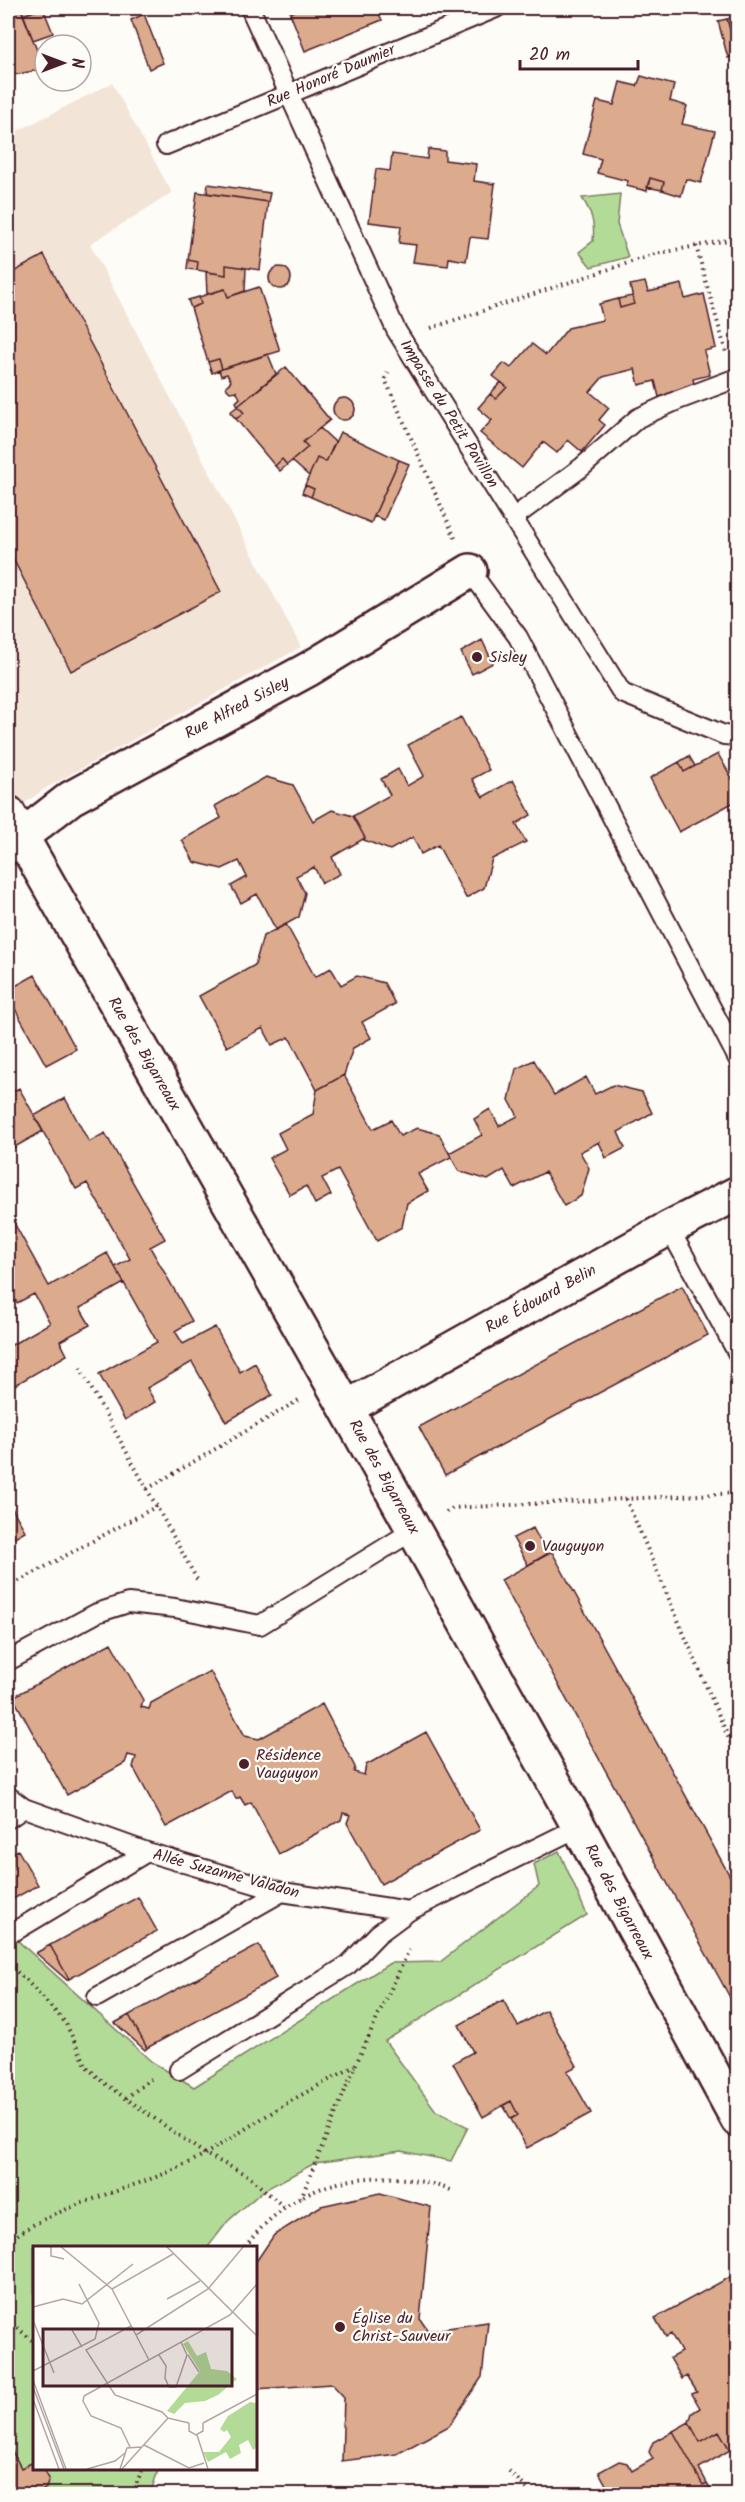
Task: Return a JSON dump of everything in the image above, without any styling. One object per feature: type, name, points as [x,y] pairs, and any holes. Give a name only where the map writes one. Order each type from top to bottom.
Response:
[{"type":"street","name":"Rue Alfred Sisley","points":[[12,833],[70,798],[309,669],[470,571]]},
{"type":"street","name":"Rue des Bigarreaux","points":[[12,833],[339,1395],[579,1827],[738,2120]]},
{"type":"street","name":"Rue Édouard Belin","points":[[339,1395],[738,1193]]},
{"type":"lane","name":"Impasse du Petit Pavillon","points":[[250,8],[401,338],[622,693],[724,735],[738,736]]},
{"type":"lane","name":"Rue Honoré Daumier","points":[[166,145],[496,8]]},
{"type":"lane","points":[[513,518],[582,467],[638,418],[678,400],[734,380]]},
{"type":"lane","points":[[470,571],[518,636],[738,1059]]},
{"type":"lane","points":[[669,1228],[738,1354]]},
{"type":"lane","points":[[8,1661],[97,1613],[128,1603],[175,1608],[260,1625],[414,1530]]},
{"type":"lane","name":"Allée Suzanne Valadon","points":[[8,1796],[24,1808],[147,1852],[282,1893],[409,1911]]},
{"type":"lane","points":[[8,1819],[24,1808]]},
{"type":"lane","points":[[179,2070],[348,1965],[378,1934],[409,1911],[579,1827]]},
{"type":"lane","points":[[15,1931],[147,1852]]},
{"type":"lane","points":[[98,1997],[282,1893]]},
{"type":"path","points":[[470,571],[385,380],[401,338],[655,254],[738,238]]},
{"type":"path","points":[[696,246],[734,380]]},
{"type":"path","points":[[80,1368],[218,1616]]},
{"type":"path","points":[[147,1489],[339,1395]]},
{"type":"path","points":[[414,1530],[453,1508],[738,1494]]},
{"type":"path","points":[[626,1499],[738,1760]]},
{"type":"path","points":[[8,1587],[157,1506]]},
{"type":"path","points":[[301,2198],[355,2066],[412,1943],[409,1911]]},
{"type":"path","points":[[8,1964],[65,2022],[87,2067],[104,2083],[205,2154],[247,2175],[285,2208]]},
{"type":"path","points":[[8,2242],[19,2233],[50,2217],[176,2169],[205,2154],[273,2111],[355,2066]]},
{"type":"path","points":[[246,2246],[270,2220],[285,2208],[301,2198],[347,2181],[372,2177],[403,2177],[451,2190]]},
{"type":"path","points":[[8,2320],[33,2341]]},
{"type":"path","points":[[132,2494],[143,2469]]},
{"type":"path","points":[[509,2471],[532,2494]]},
{"type":"shaded area","points":[[112,83],[172,193],[90,244],[301,647],[46,788],[8,815],[8,170],[11,168],[8,160],[8,136]]},
{"type":"green space","points":[[620,194],[617,224],[628,257],[591,267],[579,252],[593,241],[594,235],[592,218],[582,198]]},
{"type":"green space","points":[[559,1851],[587,1915],[385,2041],[436,2111],[468,2127],[451,2161],[401,2151],[315,2163],[264,2190],[228,2221],[209,2246],[33,2246],[33,2462],[21,2468],[11,2449],[8,2451],[8,1932],[152,2062],[194,2087],[390,1963],[440,1962],[539,1886],[534,1864]]},
{"type":"green space","points":[[44,2469],[159,2469],[150,2494],[42,2494],[40,2492],[49,2479]]},
{"type":"building","points":[[8,8],[21,8],[33,40],[33,71],[8,76]]},
{"type":"building","points":[[21,8],[42,8],[23,15]]},
{"type":"building","points":[[43,8],[53,33],[33,33],[33,40],[23,15]]},
{"type":"building","points":[[302,8],[376,8],[382,20],[305,51],[290,13]]},
{"type":"building","points":[[144,14],[163,63],[149,69],[131,20]]},
{"type":"building","points":[[738,16],[738,57],[727,19]]},
{"type":"building","points":[[727,19],[737,55],[728,58],[718,21]]},
{"type":"building","points":[[641,76],[674,85],[670,101],[687,106],[682,124],[715,131],[701,183],[686,179],[681,196],[662,190],[664,182],[650,178],[647,191],[626,186],[628,181],[597,173],[601,159],[583,154],[597,101],[614,105],[620,82],[637,86]]},
{"type":"building","points":[[428,149],[445,151],[445,160],[476,164],[474,181],[495,184],[488,239],[470,237],[466,261],[449,258],[448,266],[413,262],[416,245],[399,243],[401,226],[369,222],[376,169],[390,171],[392,154],[427,159]]},
{"type":"building","points":[[650,178],[664,182],[662,190],[647,187]]},
{"type":"building","points":[[208,184],[270,193],[268,202],[207,193]]},
{"type":"building","points":[[197,192],[268,202],[260,270],[226,265],[226,275],[197,270],[198,262],[188,260]]},
{"type":"building","points":[[44,255],[221,592],[71,671],[8,549],[8,275]]},
{"type":"building","points":[[188,260],[198,262],[197,270],[187,269]]},
{"type":"building","points":[[226,265],[246,268],[245,291],[228,297],[225,289],[207,294],[206,272],[226,275]]},
{"type":"building","points":[[276,267],[284,267],[291,274],[291,282],[284,289],[276,289],[269,282],[269,274]]},
{"type":"building","points":[[645,282],[648,292],[682,284],[685,299],[704,294],[716,348],[704,351],[710,375],[693,379],[695,388],[659,397],[655,381],[639,385],[635,369],[603,377],[590,392],[609,408],[599,420],[605,425],[582,452],[568,440],[557,453],[543,442],[522,468],[480,433],[492,420],[478,408],[490,394],[496,399],[507,387],[493,376],[504,363],[511,368],[532,344],[546,355],[568,328],[603,320],[599,304],[618,299],[620,308],[634,304],[630,285]]},
{"type":"building","points":[[259,287],[280,351],[222,369],[219,359],[208,362],[191,308],[201,304],[199,297],[225,289],[228,297]]},
{"type":"building","points":[[632,296],[634,304],[620,308],[618,299]]},
{"type":"building","points":[[199,297],[201,304],[191,308],[188,300]]},
{"type":"building","points":[[738,299],[738,326],[731,301]]},
{"type":"building","points":[[268,354],[276,374],[238,406],[236,402],[240,398],[236,391],[230,392],[227,389],[226,386],[231,381],[227,374],[221,376],[219,370]]},
{"type":"building","points":[[219,359],[222,369],[212,373],[208,362]]},
{"type":"building","points":[[286,367],[330,420],[303,442],[308,447],[287,465],[282,459],[275,466],[236,419],[244,413],[238,406]]},
{"type":"building","points":[[501,382],[507,387],[496,399],[490,394]]},
{"type":"building","points":[[344,398],[352,401],[355,409],[352,417],[344,420],[336,417],[333,409],[336,401]]},
{"type":"building","points":[[238,406],[244,413],[236,419],[230,412]]},
{"type":"building","points":[[320,428],[335,442],[326,462],[317,458],[309,476],[292,461],[308,447],[303,442]]},
{"type":"building","points":[[340,432],[399,460],[371,523],[311,497],[314,489],[305,485],[317,458],[326,462]]},
{"type":"building","points":[[282,459],[287,465],[280,471],[275,466]]},
{"type":"building","points":[[399,460],[409,464],[384,520],[374,516]]},
{"type":"building","points":[[305,485],[314,489],[311,497],[302,493]]},
{"type":"building","name":"Sisley","points":[[482,640],[493,663],[472,674],[461,652]]},
{"type":"building","points":[[461,717],[489,770],[472,779],[483,797],[513,780],[531,815],[516,824],[526,842],[492,859],[484,888],[466,898],[438,845],[421,854],[413,837],[390,850],[364,840],[353,816],[390,795],[381,779],[398,769],[407,786],[424,776],[408,745]]},
{"type":"building","points":[[718,754],[738,789],[738,800],[679,832],[650,778],[679,762],[684,772]]},
{"type":"building","points":[[689,756],[695,766],[684,772],[679,762]]},
{"type":"building","points":[[266,777],[293,785],[313,821],[332,810],[353,816],[365,838],[332,857],[340,874],[322,883],[314,867],[296,876],[305,893],[299,917],[276,930],[257,894],[241,903],[231,886],[247,877],[239,861],[222,869],[194,862],[182,840],[221,818],[215,806]]},
{"type":"building","points":[[286,924],[315,977],[331,968],[341,985],[357,976],[384,983],[395,1004],[362,1022],[371,1038],[353,1048],[344,1075],[317,1090],[289,1037],[272,1045],[263,1028],[227,1047],[199,996],[255,965],[263,936]]},
{"type":"building","points":[[35,975],[76,1049],[46,1065],[14,1007],[8,1011],[8,990]]},
{"type":"building","points":[[534,1060],[554,1095],[586,1077],[595,1094],[613,1085],[642,1092],[652,1113],[618,1132],[625,1148],[606,1158],[599,1142],[580,1152],[589,1168],[581,1196],[564,1206],[545,1172],[514,1188],[504,1170],[488,1180],[459,1171],[449,1153],[482,1135],[474,1119],[490,1109],[499,1126],[518,1116],[509,1100],[516,1069]]},
{"type":"building","points":[[344,1075],[373,1129],[391,1120],[400,1136],[417,1128],[439,1134],[451,1157],[418,1174],[428,1191],[407,1203],[402,1227],[377,1241],[338,1170],[322,1178],[331,1195],[315,1204],[306,1186],[290,1195],[269,1158],[286,1149],[278,1133],[313,1114],[317,1090]]},
{"type":"building","points":[[19,1088],[43,1131],[8,1151],[8,1095]]},
{"type":"building","points":[[65,1098],[89,1142],[105,1133],[165,1239],[150,1247],[192,1321],[175,1331],[183,1344],[215,1327],[240,1372],[255,1363],[272,1395],[226,1422],[192,1362],[147,1388],[155,1402],[125,1420],[99,1374],[157,1342],[115,1267],[130,1259],[87,1183],[76,1189],[34,1116]]},
{"type":"building","points":[[8,1212],[49,1286],[107,1253],[124,1283],[80,1308],[90,1325],[60,1341],[67,1355],[8,1389],[8,1347],[50,1323],[34,1294],[17,1303],[8,1286]]},
{"type":"building","points":[[682,1286],[708,1335],[445,1475],[419,1427]]},
{"type":"building","points":[[8,1501],[25,1531],[8,1541]]},
{"type":"building","name":"Vauguyon","points":[[533,1528],[547,1554],[528,1565],[513,1538]]},
{"type":"building","points":[[552,1552],[738,1891],[738,2012],[501,1580]]},
{"type":"building","name":"Résidence Vauguyon","points":[[111,1643],[143,1700],[141,1707],[149,1709],[151,1703],[210,1671],[245,1736],[259,1739],[322,1704],[355,1767],[354,1772],[364,1775],[366,1765],[426,1732],[480,1830],[381,1884],[347,1823],[350,1815],[343,1813],[341,1820],[279,1854],[251,1802],[245,1805],[240,1797],[236,1799],[232,1791],[166,1827],[133,1767],[136,1757],[128,1755],[125,1763],[67,1795],[13,1697]]},
{"type":"building","points":[[18,1850],[38,1885],[8,1902],[8,1856]]},
{"type":"building","points":[[138,1897],[157,1931],[69,1979],[50,1945]]},
{"type":"building","points":[[50,1945],[69,1979],[67,1980],[36,1953]]},
{"type":"building","points":[[259,1945],[276,1978],[147,2048],[129,2015]]},
{"type":"building","points":[[503,2000],[518,2026],[546,2010],[577,2066],[567,2071],[591,2113],[527,2148],[511,2119],[518,2115],[511,2101],[483,2117],[453,2063],[473,2052],[459,2025]]},
{"type":"building","points":[[129,2015],[147,2048],[145,2050],[115,2023]]},
{"type":"building","points":[[511,2101],[518,2115],[511,2119],[503,2105]]},
{"type":"building","name":"Église du Christ-Sauveur","points":[[380,2193],[431,2207],[420,2319],[428,2331],[488,2322],[482,2377],[449,2426],[397,2454],[342,2461],[344,2397],[332,2384],[256,2389],[256,2262],[274,2235],[321,2206]]},
{"type":"building","points":[[730,2277],[738,2291],[738,2298],[735,2299],[738,2304],[738,2446],[730,2450],[719,2431],[700,2442],[689,2422],[692,2413],[700,2408],[692,2394],[697,2392],[687,2376],[682,2379],[670,2358],[681,2352],[671,2334],[666,2337],[655,2318]]},
{"type":"building","points":[[689,2422],[700,2442],[719,2431],[730,2450],[699,2468],[707,2483],[703,2485],[673,2431]]},
{"type":"building","points":[[673,2431],[703,2485],[707,2483],[714,2494],[605,2494],[610,2492],[599,2472],[619,2461],[627,2463],[632,2471],[653,2459],[649,2452],[653,2442]]},
{"type":"building","points":[[11,2449],[21,2468],[33,2462],[33,2469],[44,2469],[49,2479],[46,2488],[40,2492],[42,2494],[8,2494],[8,2451]]},
{"type":"place","name":"Sisley","points":[[477,657]]},
{"type":"place","name":"Vauguyon","points":[[530,1546]]},
{"type":"place","name":"Résidence Vauguyon","points":[[244,1764]]},
{"type":"place","name":"Église du Christ-Sauveur","points":[[340,2327]]}]
